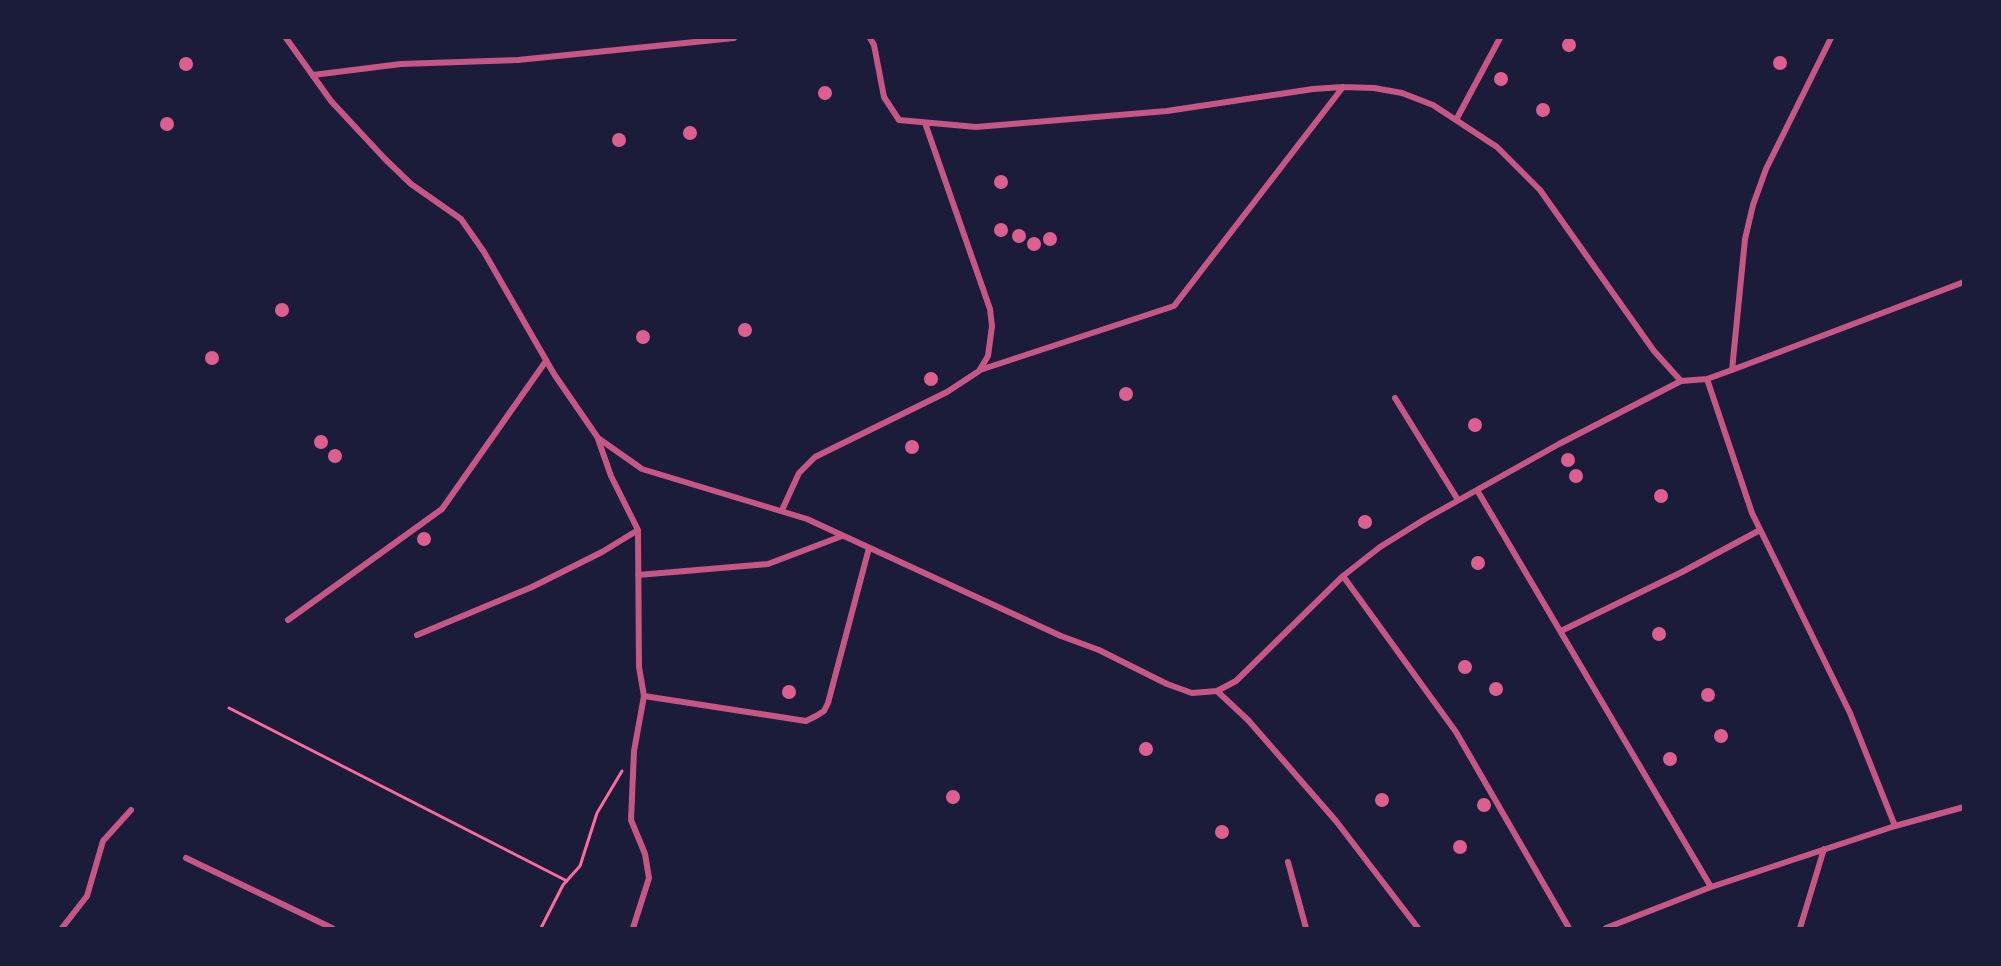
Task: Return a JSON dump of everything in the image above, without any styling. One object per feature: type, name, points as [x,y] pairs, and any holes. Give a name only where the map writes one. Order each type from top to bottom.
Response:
[{"type":"street","points":[[286,38],[331,101],[385,159],[411,184],[461,219],[484,252],[546,361],[598,438],[611,476],[638,530],[639,667],[644,696],[633,752],[631,820],[645,854],[649,878],[633,928]]},
{"type":"street","points":[[313,75],[401,64],[518,60],[734,38]]},
{"type":"street","points":[[870,38],[874,45],[884,97],[899,120],[976,127],[1167,111],[1313,89],[1343,87],[1374,88],[1402,93],[1433,105],[1497,147],[1540,190],[1654,351],[1681,381]]},
{"type":"street","points":[[1456,120],[1500,38]]},
{"type":"street","points":[[1732,370],[1745,239],[1753,205],[1766,169],[1831,38]]},
{"type":"street","points":[[782,510],[799,473],[815,458],[947,392],[979,371],[1174,306],[1343,87]]},
{"type":"street","points":[[925,123],[990,309],[988,356],[979,371]]},
{"type":"street","points":[[598,438],[642,469],[782,510],[1061,636],[1099,650],[1167,684],[1192,693],[1217,691],[1236,681],[1344,576],[1380,547],[1458,500],[1681,381],[1707,379],[1964,282]]},
{"type":"street","points":[[288,620],[442,509],[546,361]]},
{"type":"street","points":[[1707,379],[1741,484],[1760,530],[1850,713],[1894,826]]},
{"type":"street","points":[[1395,398],[1458,500]]},
{"type":"street","points":[[1477,490],[1711,887]]},
{"type":"street","points":[[417,635],[532,587],[603,552],[638,530]]},
{"type":"street","points":[[1561,631],[1682,572],[1760,530]]},
{"type":"street","points":[[638,575],[768,564],[842,536]]},
{"type":"street","points":[[644,696],[806,721],[824,711],[869,548]]},
{"type":"street","points":[[1344,576],[1456,732],[1569,928]]},
{"type":"street","points":[[1217,691],[1248,720],[1336,821],[1418,928]]},
{"type":"street","points":[[1606,928],[1711,887],[1894,826],[1964,807]]},
{"type":"street","points":[[62,928],[87,896],[104,841],[131,810]]},
{"type":"street","points":[[1800,928],[1824,849]]},
{"type":"street","points":[[186,858],[332,928]]},
{"type":"street","points":[[1288,862],[1297,904],[1306,928]]},
{"type":"path","points":[[229,708],[567,881]]},
{"type":"path","points":[[541,928],[567,881],[580,866],[597,813],[633,752]]},
{"type":"building","points":[[1569,38],[1574,40],[1576,45],[1574,50],[1569,52],[1564,50],[1562,45],[1564,40]]},
{"type":"building","points":[[1780,56],[1785,58],[1787,63],[1785,68],[1780,70],[1775,68],[1773,63],[1775,58]]},
{"type":"building","points":[[186,57],[191,59],[193,64],[191,69],[186,71],[181,69],[179,64],[181,59]]},
{"type":"building","points":[[1501,72],[1506,74],[1508,79],[1506,84],[1501,86],[1496,84],[1494,79],[1496,74]]},
{"type":"building","points":[[825,86],[830,88],[832,93],[830,98],[825,100],[820,98],[818,93],[820,88]]},
{"type":"building","points":[[1543,103],[1548,105],[1550,110],[1548,115],[1543,117],[1538,115],[1536,110],[1538,105]]},
{"type":"building","points":[[167,117],[172,119],[174,124],[172,129],[167,131],[162,129],[160,124],[162,119]]},
{"type":"building","points":[[690,126],[695,128],[697,133],[695,138],[690,140],[685,138],[683,133],[685,128]]},
{"type":"building","points":[[619,133],[624,135],[626,140],[624,145],[619,147],[614,145],[612,140],[614,135]]},
{"type":"building","points":[[1001,175],[1006,177],[1008,182],[1006,187],[1001,189],[996,187],[994,182],[996,177]]},
{"type":"building","points":[[1001,223],[1006,225],[1008,230],[1006,235],[1001,237],[996,235],[994,230],[996,225]]},
{"type":"building","points":[[1019,229],[1024,231],[1026,236],[1024,241],[1019,243],[1014,241],[1012,236],[1014,231]]},
{"type":"building","points":[[1050,232],[1055,234],[1057,239],[1055,244],[1050,246],[1045,244],[1043,239],[1045,234]]},
{"type":"building","points":[[1034,237],[1039,239],[1041,244],[1039,249],[1034,251],[1029,249],[1027,244],[1029,239]]},
{"type":"building","points":[[282,303],[287,305],[289,310],[287,315],[282,317],[277,315],[275,310],[277,305]]},
{"type":"building","points":[[745,323],[750,325],[752,330],[750,335],[745,337],[740,335],[738,330],[740,325]]},
{"type":"building","points":[[643,330],[648,332],[650,337],[648,342],[643,344],[638,342],[636,337],[638,332]]},
{"type":"building","points":[[212,351],[217,353],[219,358],[217,363],[212,365],[207,363],[205,358],[207,353]]},
{"type":"building","points":[[931,372],[936,374],[938,379],[936,384],[931,386],[926,384],[924,379],[926,374]]},
{"type":"building","points":[[1126,387],[1131,389],[1133,394],[1131,399],[1126,401],[1121,399],[1119,394],[1121,389]]},
{"type":"building","points":[[1475,418],[1480,420],[1482,425],[1480,430],[1475,432],[1470,430],[1468,425],[1470,420]]},
{"type":"building","points":[[321,435],[326,437],[328,442],[326,447],[321,449],[316,447],[314,442],[316,437]]},
{"type":"building","points":[[912,440],[917,442],[919,447],[917,452],[912,454],[907,452],[905,447],[907,442]]},
{"type":"building","points":[[335,449],[340,451],[342,456],[340,461],[335,463],[330,461],[328,456],[330,451]]},
{"type":"building","points":[[1568,453],[1573,455],[1575,460],[1573,465],[1568,467],[1563,465],[1561,460],[1563,455]]},
{"type":"building","points":[[1576,469],[1581,471],[1583,476],[1581,481],[1576,483],[1571,481],[1569,476],[1571,471]]},
{"type":"building","points":[[1661,489],[1666,491],[1668,496],[1666,501],[1661,503],[1656,501],[1654,496],[1656,491]]},
{"type":"building","points":[[1365,515],[1370,517],[1372,522],[1370,527],[1365,529],[1360,527],[1358,522],[1360,517]]},
{"type":"building","points":[[424,532],[429,534],[431,539],[429,544],[424,546],[419,544],[417,539],[419,534]]},
{"type":"building","points":[[1478,556],[1483,558],[1485,563],[1483,568],[1478,570],[1473,568],[1471,563],[1473,558]]},
{"type":"building","points":[[1659,627],[1664,629],[1666,634],[1664,639],[1659,641],[1654,639],[1652,634],[1654,629]]},
{"type":"building","points":[[1465,660],[1470,662],[1472,667],[1470,672],[1465,674],[1460,672],[1458,667],[1460,662]]},
{"type":"building","points":[[1496,682],[1501,684],[1503,689],[1501,694],[1496,696],[1491,694],[1489,689],[1491,684]]},
{"type":"building","points":[[789,685],[794,687],[796,692],[794,697],[789,699],[784,697],[782,692],[784,687]]},
{"type":"building","points":[[1708,688],[1713,690],[1715,695],[1713,700],[1708,702],[1703,700],[1701,695],[1703,690]]},
{"type":"building","points":[[1721,729],[1726,731],[1728,736],[1726,741],[1721,743],[1716,741],[1714,736],[1716,731]]},
{"type":"building","points":[[1146,742],[1151,744],[1153,749],[1151,754],[1146,756],[1141,754],[1139,749],[1141,744]]},
{"type":"building","points":[[1670,752],[1675,754],[1677,759],[1675,764],[1670,766],[1665,764],[1663,759],[1665,754]]},
{"type":"building","points":[[953,790],[958,792],[960,797],[958,802],[953,804],[948,802],[946,797],[948,792]]},
{"type":"building","points":[[1382,793],[1387,795],[1389,800],[1387,805],[1382,807],[1377,805],[1375,800],[1377,795]]},
{"type":"building","points":[[1484,798],[1489,800],[1491,805],[1489,810],[1484,812],[1479,810],[1477,805],[1479,800]]},
{"type":"building","points":[[1222,825],[1227,827],[1229,832],[1227,837],[1222,839],[1217,837],[1215,832],[1217,827]]},
{"type":"building","points":[[1460,840],[1465,842],[1467,847],[1465,852],[1460,854],[1455,852],[1453,847],[1455,842]]}]
